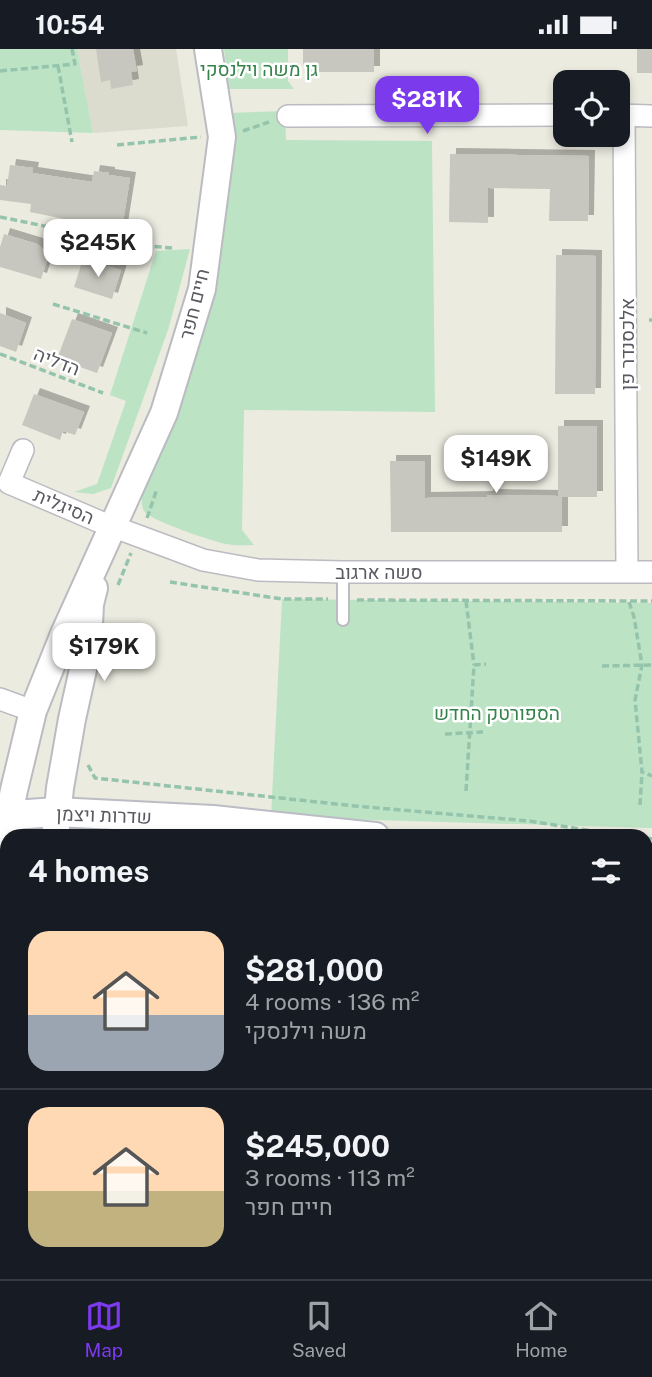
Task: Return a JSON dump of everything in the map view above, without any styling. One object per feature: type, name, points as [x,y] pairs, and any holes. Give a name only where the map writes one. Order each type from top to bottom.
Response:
[{"type":"main road","name":"שדרות ויצמן","points":[[6,823],[213,820],[299,829]]},
{"type":"street","name":"חיים חפר","points":[[6,823],[33,711],[64,634],[164,413],[202,289],[222,137],[208,49]]},
{"type":"street","points":[[288,116],[553,115]]},
{"type":"street","points":[[630,115],[652,115]]},
{"type":"street","name":"אלכסנדר פן","points":[[622,147],[627,403],[627,572]]},
{"type":"street","name":"הסיגלית","points":[[23,450],[9,483],[109,536]]},
{"type":"street","name":"חיים חפר","points":[[56,824],[72,719],[88,647],[90,604],[109,536]]},
{"type":"street","name":"סשה ארגוב","points":[[109,536],[171,548],[203,560],[258,569],[343,572],[652,572]]},
{"type":"street","points":[[0,699],[33,711]]},
{"type":"lane","points":[[343,572],[343,620]]},
{"type":"path","points":[[0,71],[75,64],[72,49]]},
{"type":"path","points":[[58,66],[72,142]]},
{"type":"path","points":[[117,145],[222,137],[288,116]]},
{"type":"path","points":[[0,217],[138,246],[172,248]]},
{"type":"path","points":[[53,304],[147,333]]},
{"type":"path","name":"הדליה","points":[[0,354],[103,393]]},
{"type":"path","points":[[170,582],[282,599],[652,601]]},
{"type":"path","points":[[466,600],[474,664],[467,791]]},
{"type":"path","points":[[629,601],[642,665],[635,700],[642,772],[640,805]]},
{"type":"path","points":[[474,664],[486,664]]},
{"type":"path","points":[[602,666],[652,665]]},
{"type":"path","points":[[445,734],[483,732]]},
{"type":"path","points":[[642,772],[652,776]]},
{"type":"path","points":[[95,778],[355,806],[529,821],[580,829]]},
{"type":"shaded area","points":[[77,49],[176,49],[188,126],[93,133]]},
{"type":"green space","points":[[0,49],[77,49],[93,133],[0,130]]},
{"type":"green space","name":"גן משה וילנסקי","points":[[224,49],[288,49],[288,81],[294,89],[229,89]]},
{"type":"green space","points":[[285,111],[286,140],[432,141],[435,412],[244,410],[242,530],[254,545],[229,545],[182,530],[149,515],[143,509],[142,495],[207,309],[229,113]]},
{"type":"green space","points":[[190,249],[168,330],[111,488],[93,494],[74,492],[97,484],[126,401],[110,395],[156,251]]},
{"type":"green space","name":"הספורטק החדש","points":[[282,599],[652,603],[652,828],[271,817]]},
{"type":"green space","points":[[87,825],[169,829],[87,829]]},
{"type":"building","points":[[96,49],[133,49],[137,71],[131,72],[133,85],[111,89],[110,80],[101,82]]},
{"type":"building","points":[[303,49],[374,49],[374,72],[309,72],[303,66]]},
{"type":"building","points":[[637,49],[652,49],[652,73],[637,73]]},
{"type":"building","points":[[450,154],[589,156],[588,221],[549,221],[550,189],[488,188],[488,223],[449,222]]},
{"type":"building","points":[[10,165],[33,168],[32,173],[92,182],[94,171],[130,178],[122,228],[30,212],[31,204],[0,200],[0,185],[7,186]]},
{"type":"building","points":[[4,234],[37,244],[49,254],[41,279],[0,267],[0,247]]},
{"type":"building","points":[[556,255],[596,256],[595,394],[555,394]]},
{"type":"building","points":[[83,259],[121,270],[112,299],[74,287]]},
{"type":"building","points":[[0,313],[26,323],[16,352],[0,346]]},
{"type":"building","points":[[72,319],[112,333],[97,373],[57,359]]},
{"type":"building","points":[[34,394],[84,412],[75,435],[63,431],[60,440],[22,425]]},
{"type":"building","points":[[558,426],[597,426],[597,497],[562,497],[562,532],[391,532],[390,461],[425,461],[425,498],[558,496]]}]
